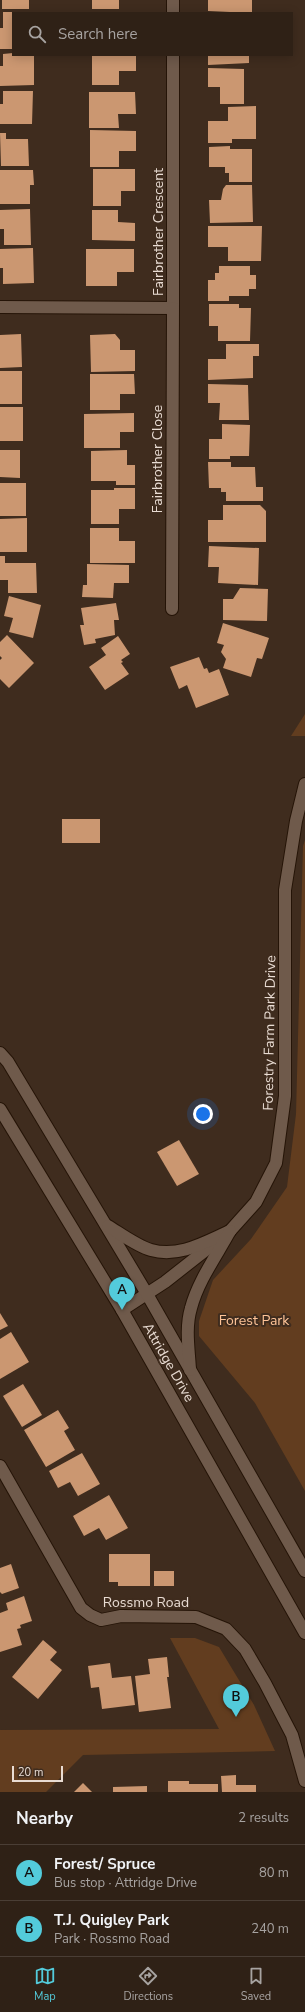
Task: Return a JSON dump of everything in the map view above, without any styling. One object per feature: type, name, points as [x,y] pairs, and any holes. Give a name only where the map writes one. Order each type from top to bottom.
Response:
[{"type":"street","points":[[173,0],[173,12]]},
{"type":"street","name":"Fairbrother Crescent","points":[[0,308],[173,308],[173,56]]},
{"type":"street","name":"Fairbrother Close","points":[[172,610],[173,308]]},
{"type":"street","name":"Forestry Farm Park Drive","points":[[122,1310],[147,1294],[230,1231],[256,1202],[276,1162],[285,1096],[285,890],[296,821],[305,784]]},
{"type":"street","name":"Attridge Drive","points":[[0,1053],[8,1062],[107,1226],[305,1571]]},
{"type":"street","name":"Attridge Drive","points":[[0,1109],[122,1310],[305,1633]]},
{"type":"street","points":[[107,1226],[150,1250],[169,1253],[190,1249],[230,1231]]},
{"type":"street","points":[[191,1373],[188,1330],[191,1308],[204,1277],[230,1231]]},
{"type":"street","name":"Rossmo Road","points":[[0,1466],[81,1608],[90,1615],[101,1620],[121,1616],[196,1617],[226,1629],[236,1638],[245,1649],[265,1683],[292,1735],[305,1781]]},
{"type":"green space","points":[[305,714],[305,736],[291,736]]},
{"type":"green space","name":"Forest Park","points":[[305,840],[305,1491],[255,1403],[199,1336],[199,1321],[213,1280],[251,1239],[287,1187],[296,1114],[303,846]]},
{"type":"green space","points":[[170,1638],[195,1638],[219,1647],[254,1705],[275,1751],[83,1755],[46,1792],[0,1792],[0,1730],[219,1729]]},
{"type":"building","points":[[2,0],[29,0],[29,9],[2,9]]},
{"type":"building","points":[[92,0],[119,0],[119,9],[92,9]]},
{"type":"building","points":[[208,0],[252,0],[252,12],[208,11]]},
{"type":"building","points":[[3,12],[12,12],[12,49],[0,49],[0,28],[3,28]]},
{"type":"building","points":[[12,53],[12,56],[34,56],[34,85],[0,86],[0,66],[3,66],[3,54]]},
{"type":"building","points":[[92,56],[136,56],[136,71],[119,71],[119,85],[92,85]]},
{"type":"building","points":[[208,56],[249,56],[249,63],[208,65]]},
{"type":"building","points":[[208,68],[244,69],[244,104],[220,104],[220,87],[208,87]]},
{"type":"building","points":[[3,91],[33,91],[32,124],[0,124],[0,104],[3,104]]},
{"type":"building","points":[[89,92],[135,92],[136,114],[118,114],[119,128],[89,128]]},
{"type":"building","points":[[256,106],[256,139],[232,139],[232,143],[208,143],[208,121],[228,121],[228,107]]},
{"type":"building","points":[[90,130],[136,131],[136,151],[119,151],[119,167],[90,167]]},
{"type":"building","points":[[0,133],[6,133],[6,139],[28,139],[29,166],[1,166]]},
{"type":"building","points":[[230,146],[230,149],[252,149],[252,182],[229,182],[229,173],[225,173],[225,167],[209,167],[209,147]]},
{"type":"building","points":[[93,169],[135,169],[135,191],[121,191],[121,206],[93,206]]},
{"type":"building","points":[[0,170],[33,170],[34,185],[30,185],[30,204],[0,204]]},
{"type":"building","points":[[226,185],[252,185],[253,222],[210,223],[209,200],[221,200],[223,189]]},
{"type":"building","points":[[30,209],[31,245],[4,245],[4,229],[0,229],[0,210]]},
{"type":"building","points":[[92,210],[118,210],[118,222],[135,223],[135,241],[92,240]]},
{"type":"building","points":[[208,226],[262,226],[261,261],[228,261],[228,247],[208,247]]},
{"type":"building","points":[[33,248],[34,283],[3,284],[3,268],[0,268],[0,249]]},
{"type":"building","points":[[86,249],[134,249],[134,272],[117,272],[117,286],[86,286]]},
{"type":"building","points":[[219,266],[250,266],[250,275],[256,275],[256,289],[249,289],[249,296],[229,296],[229,301],[208,301],[208,280],[215,280],[215,273],[219,273]]},
{"type":"building","points":[[209,304],[239,304],[239,308],[251,308],[250,341],[218,341],[218,326],[209,326]]},
{"type":"building","points":[[21,334],[22,367],[0,368],[0,335]]},
{"type":"building","points":[[115,334],[120,340],[120,350],[135,350],[135,371],[91,372],[90,335]]},
{"type":"building","points":[[226,344],[259,344],[259,356],[253,356],[253,378],[208,380],[208,359],[226,359]]},
{"type":"building","points":[[0,371],[22,371],[22,404],[0,404]]},
{"type":"building","points":[[90,374],[134,374],[135,394],[120,394],[120,410],[90,410]]},
{"type":"building","points":[[208,384],[248,385],[249,420],[219,420],[220,403],[208,403]]},
{"type":"building","points":[[0,407],[23,407],[23,441],[0,441]]},
{"type":"building","points":[[134,413],[134,432],[120,432],[120,448],[84,448],[84,414]]},
{"type":"building","points":[[222,424],[250,425],[249,456],[230,456],[230,459],[209,459],[209,439],[222,439]]},
{"type":"building","points":[[0,450],[20,450],[20,478],[0,477]]},
{"type":"building","points":[[127,450],[127,465],[135,465],[135,485],[116,485],[116,481],[91,481],[91,451]]},
{"type":"building","points":[[208,462],[231,462],[231,467],[255,467],[256,487],[263,487],[263,501],[226,501],[226,492],[221,492],[221,488],[209,488]]},
{"type":"building","points":[[0,483],[26,483],[26,516],[0,516]]},
{"type":"building","points":[[114,488],[135,488],[135,509],[119,509],[119,524],[91,524],[91,490],[114,490]]},
{"type":"building","points":[[223,505],[260,505],[266,511],[266,542],[208,542],[208,520],[223,520]]},
{"type":"building","points":[[27,518],[27,552],[0,552],[0,519]]},
{"type":"building","points":[[90,528],[119,528],[119,541],[135,541],[135,563],[90,563]]},
{"type":"building","points":[[209,546],[259,548],[258,585],[218,583],[219,567],[208,567]]},
{"type":"building","points":[[0,556],[5,556],[5,563],[36,563],[37,593],[8,593],[8,580],[0,580]]},
{"type":"building","points":[[87,564],[129,565],[129,583],[114,583],[113,598],[82,597],[83,585],[87,585]]},
{"type":"building","points":[[240,588],[268,589],[267,621],[223,620],[223,599],[233,599]]},
{"type":"building","points":[[9,596],[41,605],[33,638],[9,632],[13,618],[4,616]]},
{"type":"building","points":[[116,603],[119,620],[114,620],[115,635],[95,639],[96,643],[84,645],[80,625],[84,625],[81,608]]},
{"type":"building","points":[[223,623],[269,638],[262,659],[257,658],[251,677],[223,668],[226,659],[221,652],[224,645],[217,643]]},
{"type":"building","points":[[7,635],[34,663],[9,688],[0,679],[0,660],[2,658],[0,656],[0,642]]},
{"type":"building","points":[[118,636],[130,654],[121,660],[123,662],[121,663],[129,674],[105,690],[89,667],[106,655],[101,648]]},
{"type":"building","points":[[199,657],[204,669],[207,668],[209,673],[219,669],[229,695],[196,708],[187,685],[179,689],[170,667]]},
{"type":"building","points":[[62,819],[100,819],[100,843],[62,843]]},
{"type":"building","points":[[179,1140],[199,1174],[177,1186],[157,1152]]},
{"type":"building","points":[[0,1313],[8,1326],[0,1330]]},
{"type":"building","points":[[11,1332],[29,1362],[0,1379],[0,1339]]},
{"type":"building","points":[[23,1384],[42,1415],[22,1427],[3,1396]]},
{"type":"building","points":[[58,1410],[69,1428],[64,1431],[75,1450],[46,1467],[24,1430]]},
{"type":"building","points":[[82,1453],[100,1484],[78,1496],[70,1482],[58,1488],[49,1471]]},
{"type":"building","points":[[109,1495],[128,1528],[106,1540],[99,1528],[84,1536],[73,1516]]},
{"type":"building","points":[[109,1554],[150,1554],[150,1586],[118,1586],[118,1582],[109,1582]]},
{"type":"building","points":[[11,1564],[19,1588],[2,1594],[0,1592],[0,1568]]},
{"type":"building","points":[[154,1571],[174,1571],[174,1586],[154,1586]]},
{"type":"building","points":[[24,1596],[32,1621],[20,1625],[21,1628],[17,1629],[22,1645],[0,1652],[0,1613],[8,1610],[6,1603]]},
{"type":"building","points":[[43,1640],[57,1652],[50,1660],[62,1670],[38,1699],[12,1677]]},
{"type":"building","points":[[167,1657],[169,1677],[167,1677],[171,1708],[139,1712],[135,1676],[150,1674],[148,1659]]},
{"type":"building","points":[[110,1663],[112,1678],[131,1676],[135,1705],[102,1709],[99,1687],[91,1688],[88,1666]]},
{"type":"building","points":[[236,1775],[236,1785],[256,1785],[256,1792],[222,1792],[221,1776]]},
{"type":"building","points":[[168,1781],[189,1781],[189,1784],[218,1784],[218,1792],[168,1792]]},
{"type":"building","points":[[83,1783],[92,1792],[74,1792]]},
{"type":"building","points":[[147,1786],[147,1792],[113,1792],[113,1787]]},
{"type":"place","name":"Forest/ Spruce","points":[[122,1310]]},
{"type":"place","name":"T.J. Quigley Park","points":[[236,1717]]}]
